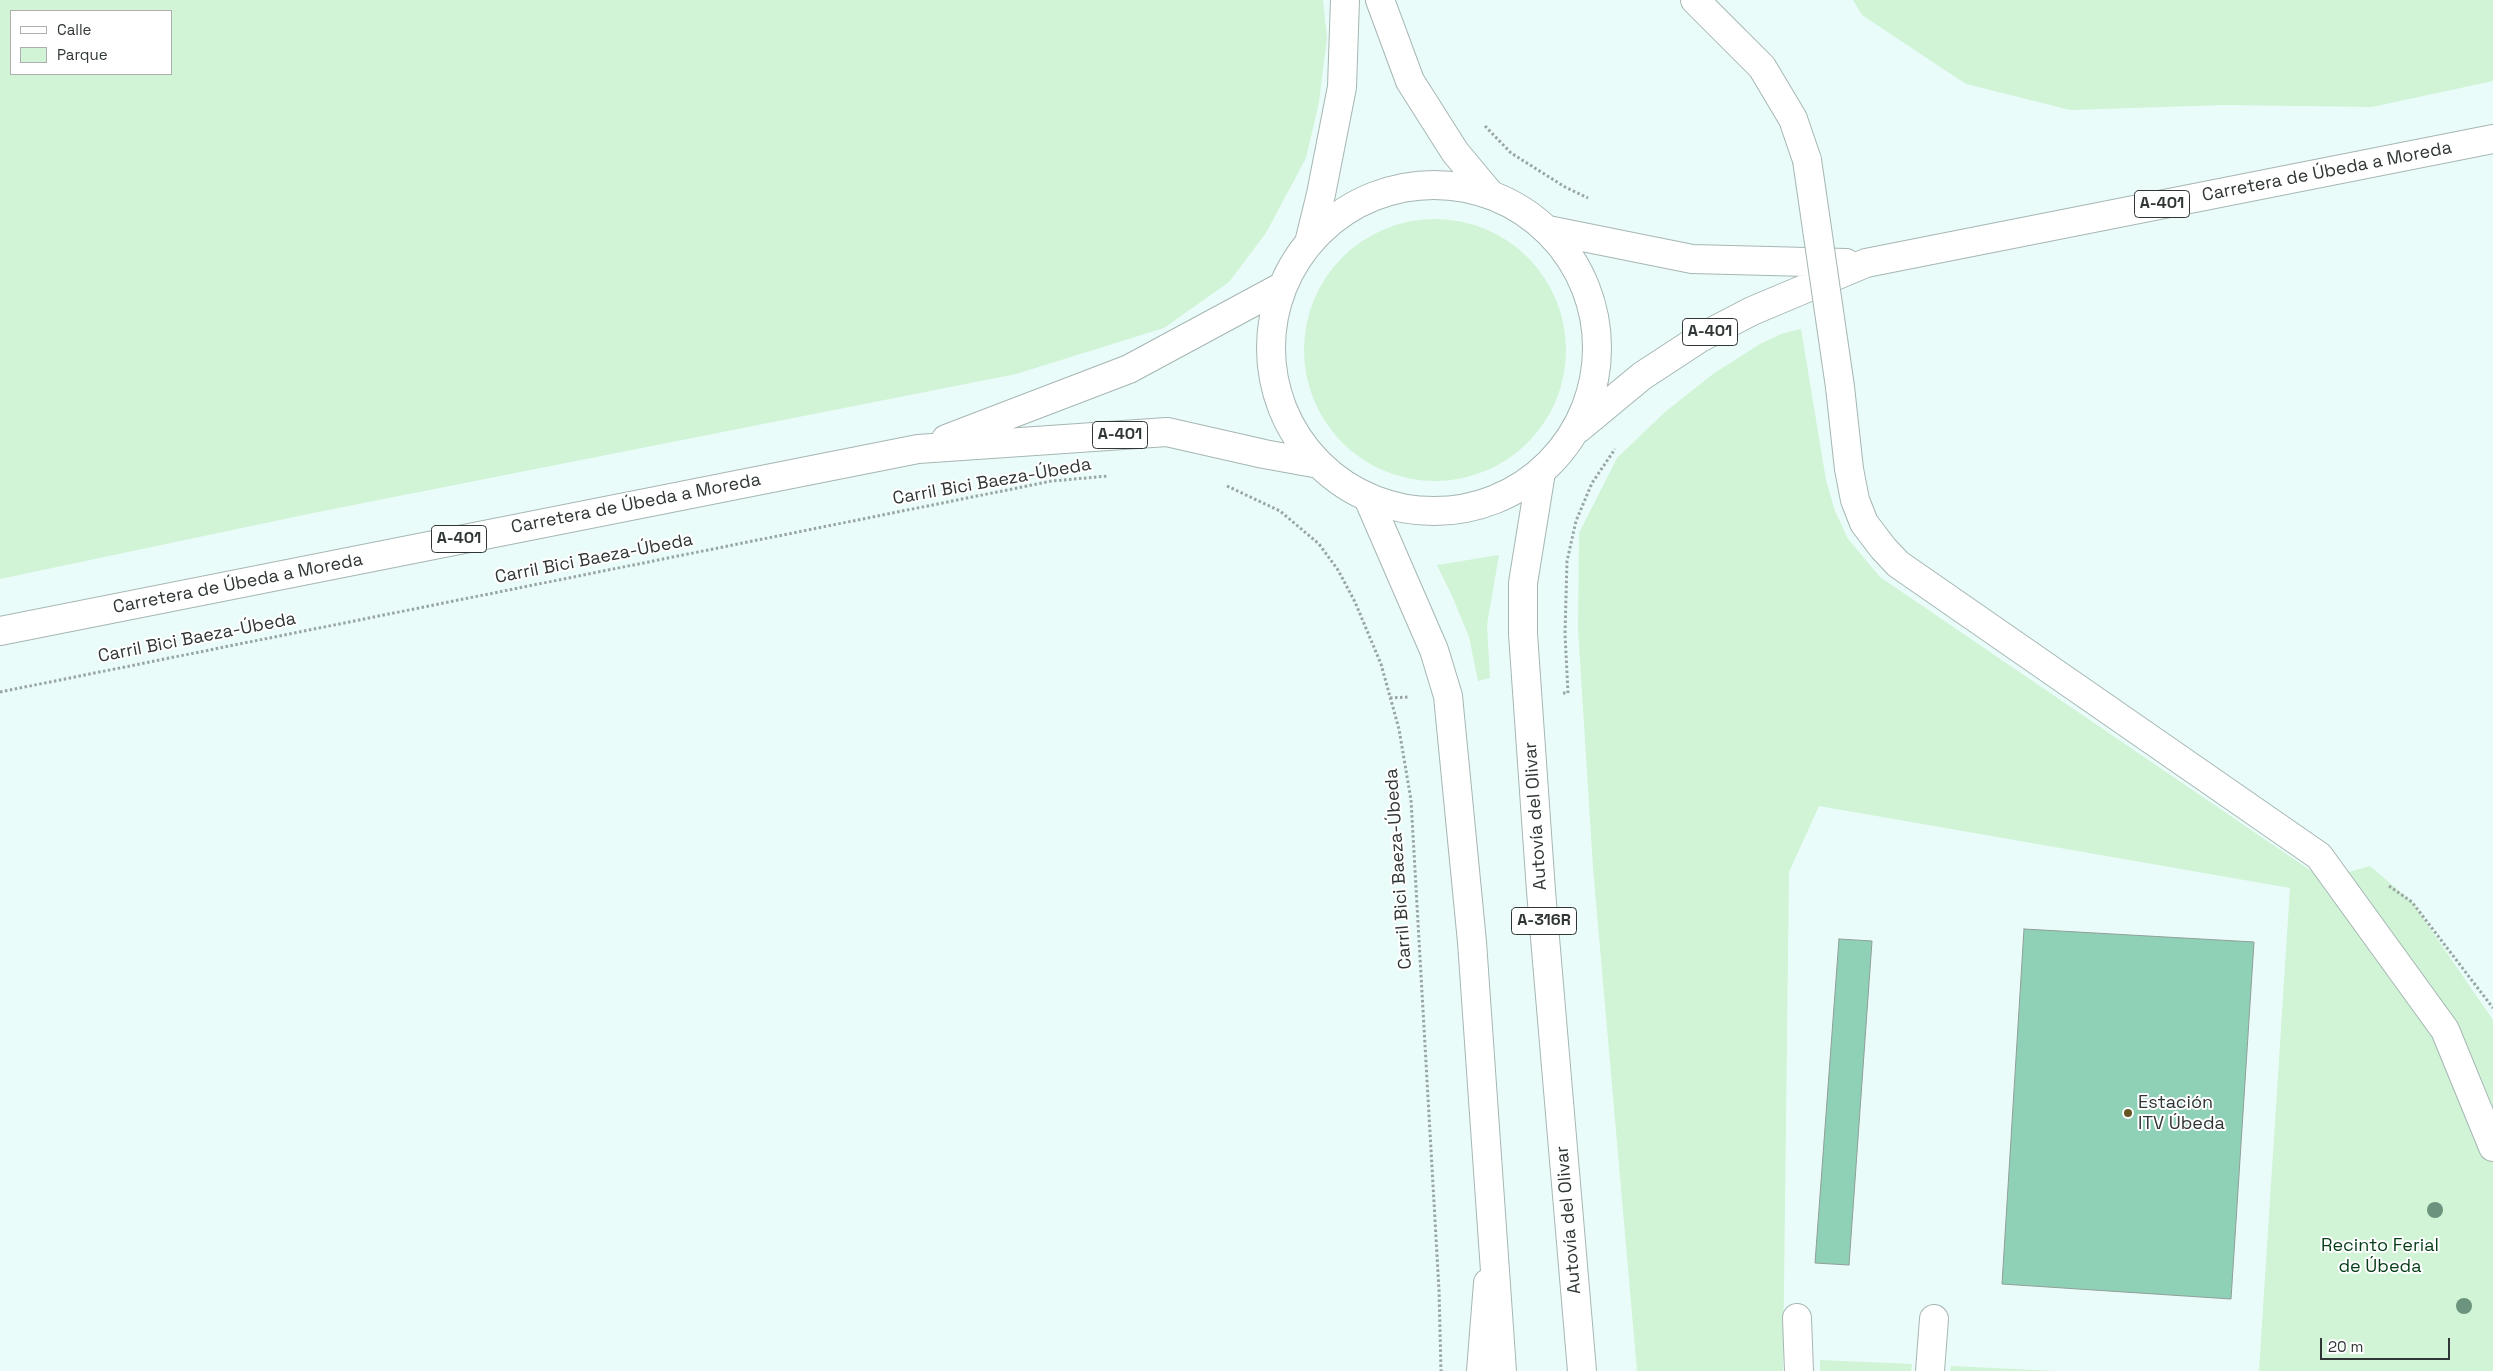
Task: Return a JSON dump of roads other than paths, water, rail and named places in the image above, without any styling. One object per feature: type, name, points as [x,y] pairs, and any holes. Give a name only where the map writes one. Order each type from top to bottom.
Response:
[{"type":"main road","points":[[1309,243],[1323,185],[1342,87],[1345,0]]},
{"type":"main road","points":[[1380,0],[1410,81],[1455,152],[1490,194]]},
{"type":"main road","points":[[1695,0],[1766,73],[1793,119],[1807,160],[1840,387],[1849,470],[1855,500],[1864,523],[1898,564],[2318,856],[2445,1030],[2493,1147]]},
{"type":"main road","name":"Carretera de Úbeda a Moreda","points":[[1574,433],[1642,376],[1700,338],[1752,311],[1866,263],[2493,139]]},
{"type":"main road","points":[[2458,146],[2493,148]]},
{"type":"main road","name":"A-401","points":[[1441,184],[1466,187],[1490,194],[1521,208],[1548,230],[1566,251],[1580,274],[1591,300],[1596,327],[1598,355],[1594,382],[1586,409],[1564,448],[1541,472],[1503,496],[1481,505],[1459,510],[1436,512],[1413,510],[1368,498],[1342,483],[1318,464],[1290,425],[1280,403],[1274,380],[1271,332],[1283,286],[1290,270],[1309,243],[1326,225],[1368,198],[1392,189],[1441,184]]},
{"type":"main road","name":"Carretera de Úbeda a Moreda","points":[[1548,230],[1692,258],[1866,263]]},
{"type":"main road","name":"Carretera de Úbeda a Moreda","points":[[918,450],[1129,369],[1283,286]]},
{"type":"main road","name":"Carretera de Úbeda a Moreda","points":[[0,631],[918,450],[1167,432],[1318,464]]},
{"type":"main road","name":"Autovía del Olivar","points":[[1541,472],[1523,583],[1522,634],[1541,891],[1582,1371]]},
{"type":"main road","points":[[1368,498],[1434,650],[1448,696],[1472,942],[1502,1371]]},
{"type":"main road","points":[[1481,1371],[1492,1237]]},
{"type":"main road","points":[[1797,1318],[1799,1371]]},
{"type":"main road","points":[[1930,1371],[1934,1319]]},
{"type":"place","name":"Estación ITV Úbeda","points":[[2128,1113]]},
{"type":"park label","name":"Recinto Ferial de Úbeda","points":[[2380,1256]]}]
